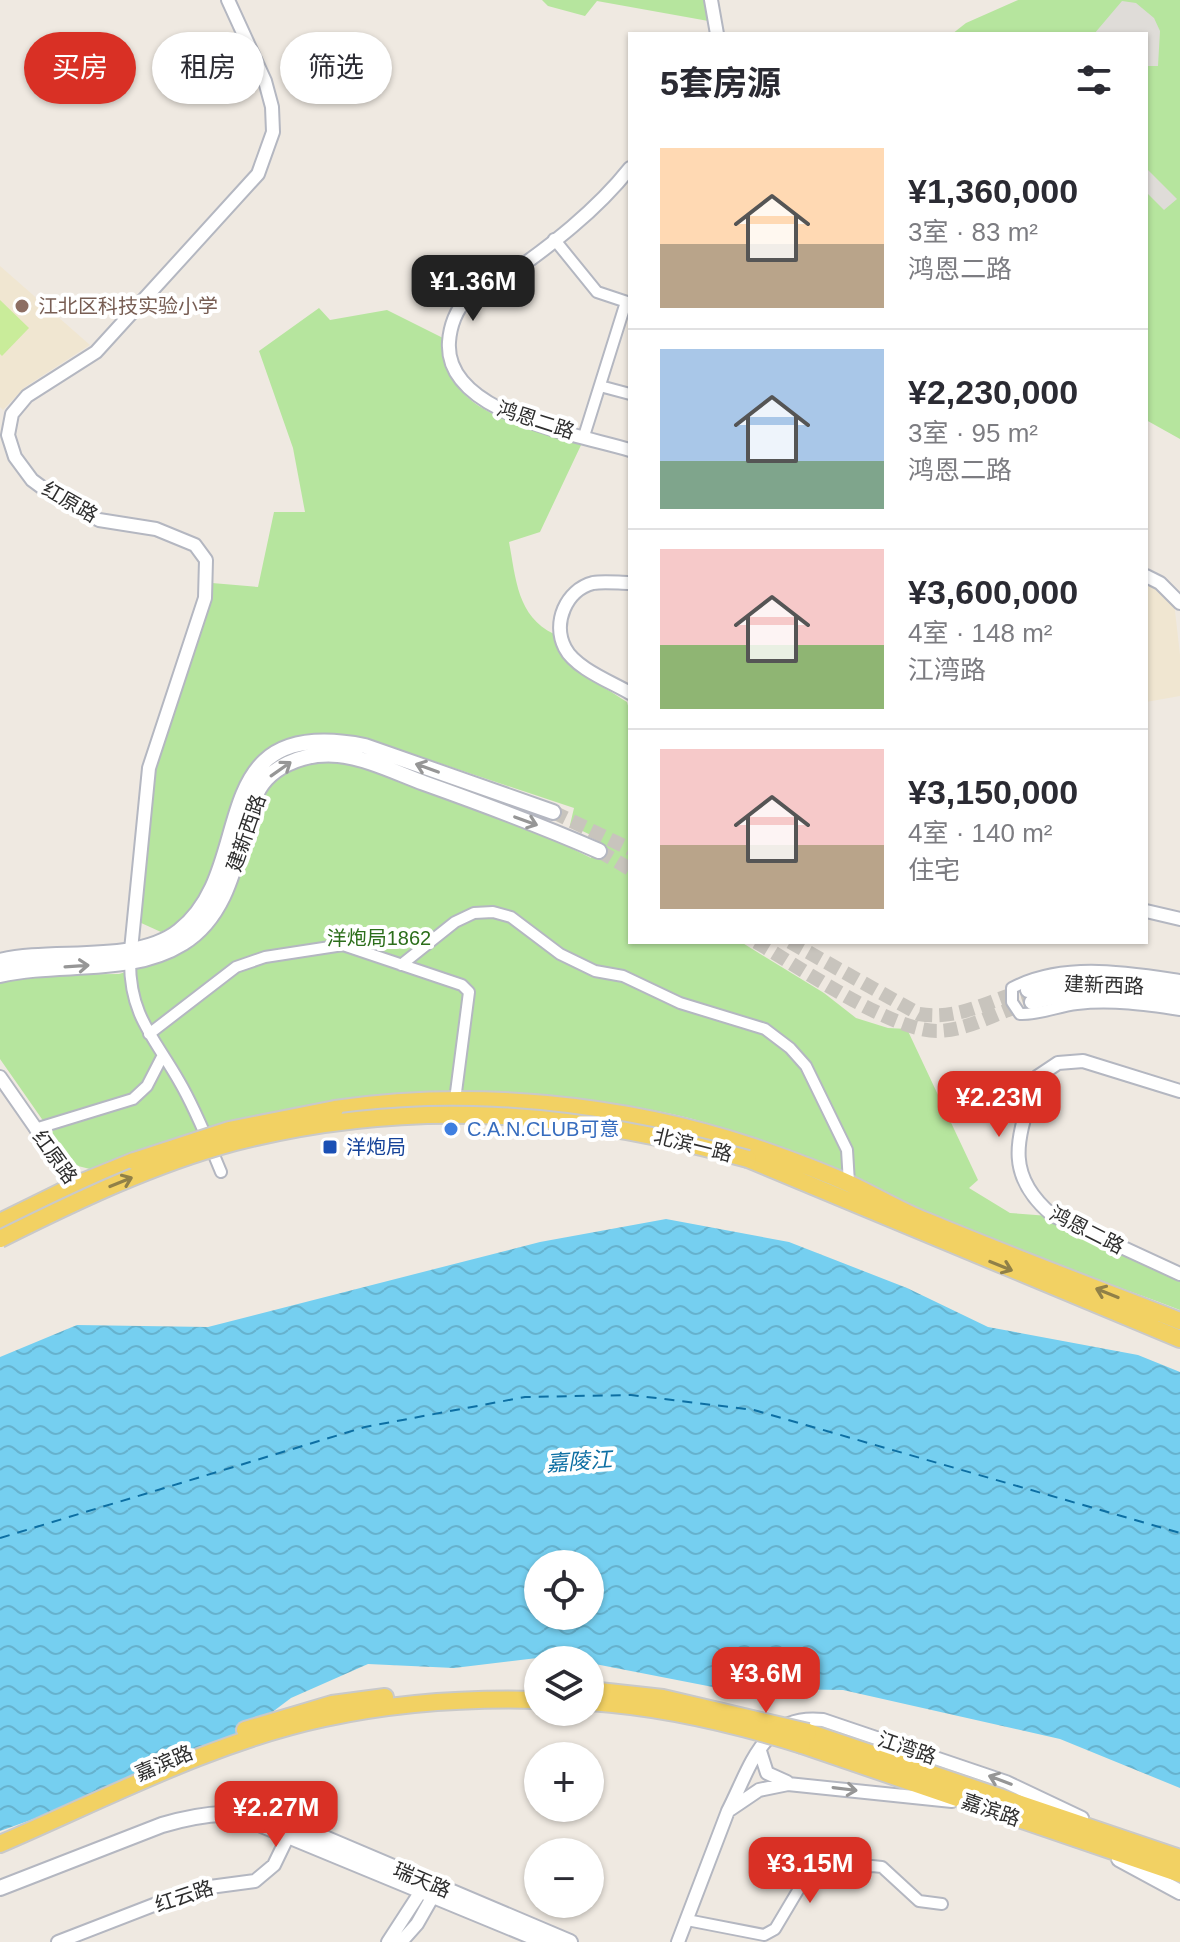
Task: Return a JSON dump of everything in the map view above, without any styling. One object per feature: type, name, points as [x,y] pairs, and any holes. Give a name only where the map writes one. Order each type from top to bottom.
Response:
[{"type":"main road","name":"建新西路","points":[[0,961],[23,955],[130,956],[177,933],[198,914],[213,885],[242,791],[260,767],[281,749],[310,741],[337,740],[365,746],[553,812]]},
{"type":"main road","name":"建新西路","points":[[0,975],[24,969],[130,956],[184,943],[207,923],[227,889],[255,796],[272,774],[292,761],[314,755],[363,760],[599,851]]},
{"type":"main road","name":"建新西路","points":[[1180,991],[1095,980],[1056,983],[1030,996],[1095,992],[1180,1001]]},
{"type":"main road","name":"北滨一路","points":[[0,1222],[74,1184],[229,1130],[379,1103],[455,1100],[563,1105],[669,1124],[753,1147],[849,1183],[922,1220],[1180,1321]]},
{"type":"main road","name":"北滨一路","points":[[0,1239],[74,1184],[233,1143],[383,1116],[455,1114],[563,1119],[666,1136],[748,1159],[1180,1339]]},
{"type":"main road","points":[[327,1711],[457,1690],[524,1689]]},
{"type":"main road","points":[[604,1692],[663,1698],[805,1739]]},
{"type":"main road","points":[[327,1711],[524,1700]]},
{"type":"main road","points":[[604,1703],[638,1705],[805,1739]]},
{"type":"main road","name":"嘉滨路","points":[[0,1833],[278,1718],[327,1711]]},
{"type":"main road","name":"嘉滨路","points":[[0,1844],[216,1752],[327,1711]]},
{"type":"main road","name":"嘉滨路","points":[[805,1739],[971,1803],[1180,1874]]},
{"type":"main road","name":"嘉滨路","points":[[805,1739],[1180,1858]]},
{"type":"main road","name":"瑞天路","points":[[0,1888],[162,1825],[188,1817],[239,1812],[287,1822],[545,1942]]},
{"type":"main road","name":"瑞天路","points":[[0,1897],[189,1826],[240,1820],[289,1834],[570,1942]]},
{"type":"main road","points":[[1094,1845],[1180,1892]]},
{"type":"street","name":"红原路","points":[[130,956],[149,768],[205,598],[206,560],[195,545],[156,529],[99,520],[55,497],[32,480],[15,457],[8,435],[12,414],[27,396],[96,352],[258,174],[273,132],[272,107],[265,81],[228,0]]},
{"type":"street","points":[[711,0],[717,32]]},
{"type":"street","name":"鸿恩二路","points":[[628,170],[605,199],[504,279],[466,300],[450,327],[448,352],[456,376],[493,408],[628,449]]},
{"type":"street","points":[[554,239],[597,292],[628,302],[584,436]]},
{"type":"street","points":[[600,386],[628,393]]},
{"type":"street","points":[[1148,577],[1160,583],[1180,603]]},
{"type":"street","points":[[628,583],[594,583],[579,590],[561,613],[560,631],[565,648],[575,660],[628,692]]},
{"type":"street","points":[[1148,911],[1180,919]]},
{"type":"street","points":[[401,965],[455,922],[474,913],[493,912],[511,917],[560,954],[595,971],[623,976],[680,1003],[765,1029],[790,1048],[806,1066],[847,1150],[849,1183]]},
{"type":"street","points":[[149,1034],[236,967],[265,957],[343,945],[462,985],[469,992],[455,1100]]},
{"type":"street","points":[[130,956],[130,984],[138,1016],[195,1111],[221,1172]]},
{"type":"street","points":[[1180,980],[1096,970],[1063,973],[1012,988],[1012,1002],[1020,1014],[1029,1015],[1076,1004],[1128,1003],[1180,1010]]},
{"type":"street","points":[[35,1129],[133,1099],[147,1086],[163,1055]]},
{"type":"street","name":"鸿恩二路","points":[[1180,1091],[1083,1061],[1058,1063],[1037,1077],[1017,1142],[1023,1183],[1034,1200],[1052,1215],[1180,1274]]},
{"type":"street","name":"红原路","points":[[0,1077],[74,1184]]},
{"type":"street","name":"江湾路","points":[[678,1942],[728,1811],[760,1748],[779,1728],[794,1720],[823,1720],[1006,1782],[1121,1837]]},
{"type":"street","points":[[760,1748],[760,1762],[767,1773],[783,1781],[806,1784]]},
{"type":"street","name":"江湾路","points":[[728,1811],[759,1790],[806,1784],[971,1803]]},
{"type":"street","name":"红云路","points":[[58,1942],[195,1889],[255,1881],[274,1865],[289,1834]]},
{"type":"street","points":[[687,1920],[764,1935],[775,1929],[803,1882],[872,1866],[882,1867],[919,1901],[942,1904]]},
{"type":"street","points":[[388,1942],[430,1889]]},
{"type":"street","points":[[401,1942],[430,1889]]},
{"type":"shaded area","points":[[1122,1],[1136,3],[1154,18],[1160,31],[1158,66],[1148,66],[1148,32],[1096,32]]},
{"type":"shaded area","points":[[1148,170],[1177,199],[1164,210],[1148,194]]},
{"type":"shaded area","name":"江北区科技实验小学","points":[[0,266],[90,345],[25,387],[3,410],[0,407]]},
{"type":"shaded area","points":[[1148,582],[1174,602],[1180,655],[1180,696],[1148,702]]},
{"type":"green space","points":[[542,0],[710,0],[714,22],[597,1],[585,16],[548,6]]},
{"type":"green space","points":[[1018,0],[1180,0],[1180,439],[1148,421],[1148,32],[955,32],[966,23]]},
{"type":"green space","points":[[0,300],[29,328],[2,356],[0,354]]},
{"type":"green space","name":"洋炮局1862","points":[[319,308],[330,320],[387,310],[443,338],[447,364],[456,385],[490,413],[582,443],[540,532],[509,542],[520,595],[532,617],[554,634],[565,656],[574,665],[627,702],[628,944],[744,944],[824,993],[856,1018],[888,1028],[907,1029],[978,1180],[969,1188],[1010,1213],[1049,1216],[1180,1278],[1180,1310],[989,1239],[767,1143],[701,1121],[590,1100],[517,1092],[446,1091],[376,1096],[307,1106],[238,1122],[167,1143],[94,1170],[74,1165],[0,1059],[0,982],[25,975],[119,974],[162,961],[190,947],[211,926],[258,797],[275,776],[294,763],[340,759],[545,835],[591,858],[599,839],[570,825],[574,808],[367,739],[311,734],[273,747],[249,772],[234,806],[210,880],[191,911],[161,932],[139,922],[155,769],[210,600],[212,583],[258,587],[274,512],[305,512],[293,448],[259,351]]},
{"type":"water","name":"嘉陵江","points":[[666,1219],[789,1242],[907,1288],[988,1327],[1138,1355],[1180,1372],[1180,1788],[1060,1739],[843,1690],[718,1688],[604,1666],[604,1646],[524,1646],[524,1660],[454,1668],[368,1664],[291,1698],[216,1754],[0,1831],[0,1357],[77,1325],[208,1327],[540,1242]]},
{"type":"ferry route","points":[[0,1538],[365,1427],[525,1397],[631,1395],[754,1410],[1180,1533]]},
{"type":"tunnel","points":[[553,812],[628,848]]},
{"type":"tunnel","points":[[599,851],[628,868]]},
{"type":"tunnel","points":[[759,944],[871,1010],[919,1028],[950,1030],[1032,1002]]},
{"type":"tunnel","points":[[794,944],[919,1014],[961,1012],[1028,990]]},
{"type":"place","name":"江北区科技实验小学","points":[[22,306]]},
{"type":"place","name":"C.A.N.CLUB可意","points":[[451,1129]]},
{"type":"place","name":"洋炮局","points":[[330,1147]]}]
